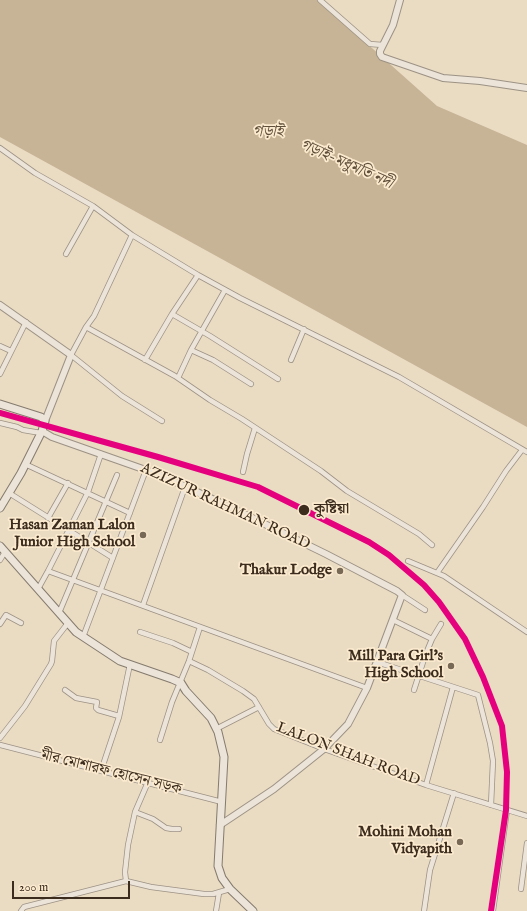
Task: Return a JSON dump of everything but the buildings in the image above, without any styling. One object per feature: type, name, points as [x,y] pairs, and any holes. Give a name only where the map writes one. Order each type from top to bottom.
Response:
[{"type":"main road","points":[[0,404],[41,417],[45,421],[26,464],[0,508]]},
{"type":"main road","points":[[0,546],[76,632],[120,661],[181,683],[186,691],[210,718],[216,730],[224,756],[218,866],[222,878],[230,889],[253,911]]},
{"type":"street","points":[[320,0],[370,44],[383,45]]},
{"type":"street","points":[[400,0],[393,25],[380,52],[382,57],[443,78],[480,81],[527,88]]},
{"type":"street","points":[[0,148],[35,172],[93,206],[132,236],[198,275],[399,377],[525,451],[437,573]]},
{"type":"street","points":[[66,254],[93,206]]},
{"type":"street","points":[[45,421],[71,355],[86,327],[94,316],[132,236]]},
{"type":"street","points":[[145,360],[172,314],[198,275]]},
{"type":"street","points":[[178,378],[191,350],[203,332],[225,290]]},
{"type":"street","points":[[0,305],[71,355],[122,396],[162,421]]},
{"type":"street","points":[[172,314],[278,379]]},
{"type":"street","points":[[0,374],[26,322]]},
{"type":"street","points":[[86,327],[178,378],[353,494],[419,534],[432,545]]},
{"type":"street","points":[[291,360],[304,330]]},
{"type":"street","points":[[0,346],[11,351]]},
{"type":"street","points":[[191,350],[213,360],[251,384]]},
{"type":"street","points":[[0,423],[23,430],[41,432]]},
{"type":"street","points":[[243,472],[255,428]]},
{"type":"street","name":"AZIZUR RAHMAN ROAD","points":[[41,432],[146,470],[185,486],[326,554],[402,595]]},
{"type":"street","points":[[38,589],[88,492],[101,454]]},
{"type":"street","points":[[26,464],[130,513]]},
{"type":"street","points":[[83,637],[146,470]]},
{"type":"street","points":[[59,613],[117,475]]},
{"type":"street","points":[[48,518],[68,483]]},
{"type":"street","points":[[143,605],[185,486]]},
{"type":"street","points":[[9,494],[113,558]]},
{"type":"street","points":[[0,560],[5,552]]},
{"type":"street","points":[[408,561],[444,576],[527,632]]},
{"type":"street","points":[[48,571],[367,688]]},
{"type":"street","points":[[220,825],[274,789],[324,749],[348,724],[367,688],[402,595],[425,610]]},
{"type":"street","points":[[0,624],[6,616],[21,623]]},
{"type":"street","points":[[393,620],[432,639]]},
{"type":"street","points":[[0,738],[25,706],[51,664],[54,642],[68,623]]},
{"type":"street","points":[[414,690],[432,639],[440,624]]},
{"type":"street","points":[[160,740],[172,702],[181,683],[200,627]]},
{"type":"street","points":[[140,632],[173,643],[192,652]]},
{"type":"street","name":"LALON SHAH ROAD","points":[[189,661],[208,670],[254,699],[269,724],[274,729],[324,749],[426,785],[527,816]]},
{"type":"street","points":[[377,662],[480,696],[493,761],[491,805]]},
{"type":"street","points":[[101,771],[119,716],[130,664]]},
{"type":"street","points":[[426,785],[453,687]]},
{"type":"street","points":[[65,690],[76,698],[97,702],[96,708],[98,710],[119,716]]},
{"type":"street","points":[[216,730],[259,707]]},
{"type":"street","name":"মীর মোশারফ হোসেন সড়ক","points":[[0,745],[222,802]]},
{"type":"street","points":[[126,880],[125,872],[128,845],[135,812],[148,782]]},
{"type":"street","points":[[424,911],[430,870],[454,793]]},
{"type":"street","points":[[492,911],[507,810]]},
{"type":"street","points":[[135,812],[153,819],[166,828],[172,830],[179,829]]},
{"type":"street","points":[[521,889],[527,843]]},
{"type":"street","points":[[21,911],[24,907],[126,880],[151,887],[204,894],[219,893],[230,889]]},
{"type":"street","points":[[216,911],[219,893]]},
{"type":"water","name":"গড়াই","points":[[0,0],[318,0],[437,106],[527,145],[527,427],[0,137]]},
{"type":"transit line","points":[[0,413],[158,457],[258,487],[369,542],[389,555],[424,585],[439,602],[465,639],[483,677],[502,726],[507,772],[506,810],[491,911]]},
{"type":"place","name":"কুষ্টিয়া","points":[[304,510]]},
{"type":"place","name":"Hasan Zaman Lalon Junior High School","points":[[143,535]]},
{"type":"place","name":"Thakur Lodge","points":[[340,571]]},
{"type":"place","name":"Mill Para Girl's High School","points":[[451,666]]},
{"type":"place","name":"Mohini Mohan Vidyapith","points":[[460,842]]},
{"type":"water label","name":"গড়াই-মধুমতি নদী","points":[[346,165]]}]
